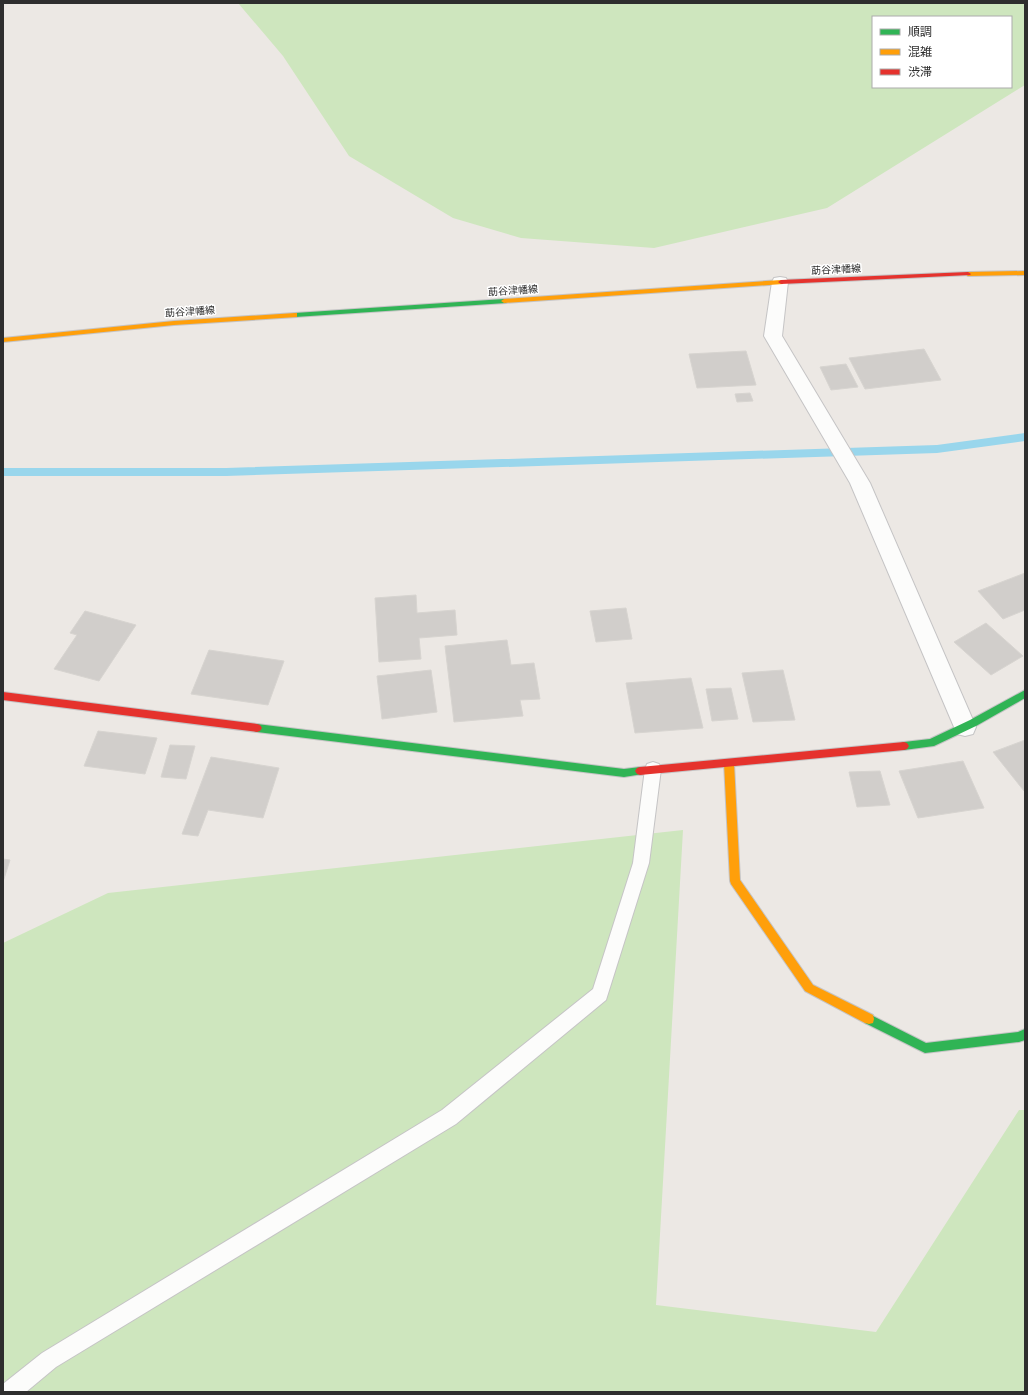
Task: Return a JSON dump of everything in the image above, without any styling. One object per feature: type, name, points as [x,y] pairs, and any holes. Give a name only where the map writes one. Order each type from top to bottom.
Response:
[{"type":"street","name":"莇谷津幡線","points":[[3,340],[174,322],[780,282],[1025,273]]},
{"type":"street","points":[[780,282],[773,336],[860,483],[964,727]]},
{"type":"street","points":[[3,696],[624,773],[931,743],[1025,694]]},
{"type":"street","points":[[729,763],[735,881],[809,988],[926,1048],[1019,1037],[1025,1034]]},
{"type":"lane","points":[[10,1392],[49,1360],[449,1117],[600,994],[641,863],[653,769]]},
{"type":"green space","points":[[238,3],[1025,3],[1025,85],[827,208],[654,248],[521,238],[453,218],[349,156],[283,56]]},
{"type":"green space","points":[[683,830],[656,1305],[876,1332],[1019,1110],[1025,1110],[1025,1392],[3,1392],[3,943],[108,893]]},
{"type":"building","points":[[924,349],[941,380],[865,389],[849,358]]},
{"type":"building","points":[[746,351],[756,385],[697,388],[689,354]]},
{"type":"building","points":[[846,364],[858,387],[831,390],[820,367]]},
{"type":"building","points":[[750,393],[753,401],[737,402],[735,394]]},
{"type":"building","points":[[1025,573],[1025,610],[1003,619],[978,591]]},
{"type":"building","points":[[416,595],[417,613],[455,610],[457,635],[419,638],[421,659],[379,662],[375,598]]},
{"type":"building","points":[[626,608],[632,639],[596,642],[590,611]]},
{"type":"building","points":[[85,611],[136,625],[99,681],[54,669],[77,635],[70,633]]},
{"type":"building","points":[[986,623],[1023,656],[991,675],[954,642]]},
{"type":"building","points":[[507,640],[511,665],[534,663],[540,699],[520,700],[523,716],[454,722],[445,646]]},
{"type":"building","points":[[209,650],[284,661],[268,705],[191,694]]},
{"type":"building","points":[[431,670],[437,712],[382,719],[377,676]]},
{"type":"building","points":[[783,670],[795,720],[753,722],[742,673]]},
{"type":"building","points":[[691,678],[703,728],[635,733],[626,683]]},
{"type":"building","points":[[731,688],[738,719],[712,721],[706,689]]},
{"type":"building","points":[[98,731],[157,738],[145,774],[84,766]]},
{"type":"building","points":[[1025,740],[1025,791],[1024,791],[993,752]]},
{"type":"building","points":[[170,745],[195,746],[186,779],[161,777]]},
{"type":"building","points":[[211,757],[279,768],[263,818],[208,810],[198,836],[182,834]]},
{"type":"building","points":[[963,761],[984,808],[918,818],[899,771]]},
{"type":"building","points":[[880,771],[890,805],[857,807],[849,772]]},
{"type":"building","points":[[3,859],[10,860],[3,882]]},
{"type":"waterway","points":[[3,472],[226,472],[937,449],[1025,437]]},
{"type":"traffic: fast","points":[[295,315],[504,301]]},
{"type":"traffic: fast","points":[[904,746],[931,743],[973,723],[1025,694]]},
{"type":"traffic: fast","points":[[257,728],[624,773],[640,771]]},
{"type":"traffic: fast","points":[[869,1019],[925,1048],[1019,1037],[1025,1034]]},
{"type":"traffic: slow","points":[[968,274],[1025,273]]},
{"type":"traffic: slow","points":[[504,301],[781,282]]},
{"type":"traffic: slow","points":[[3,340],[174,323],[295,315]]},
{"type":"traffic: slow","points":[[729,763],[735,881],[809,988],[869,1019]]},
{"type":"traffic: jam","points":[[781,282],[968,274]]},
{"type":"traffic: jam","points":[[3,696],[257,728]]},
{"type":"traffic: jam","points":[[640,771],[904,746]]}]
